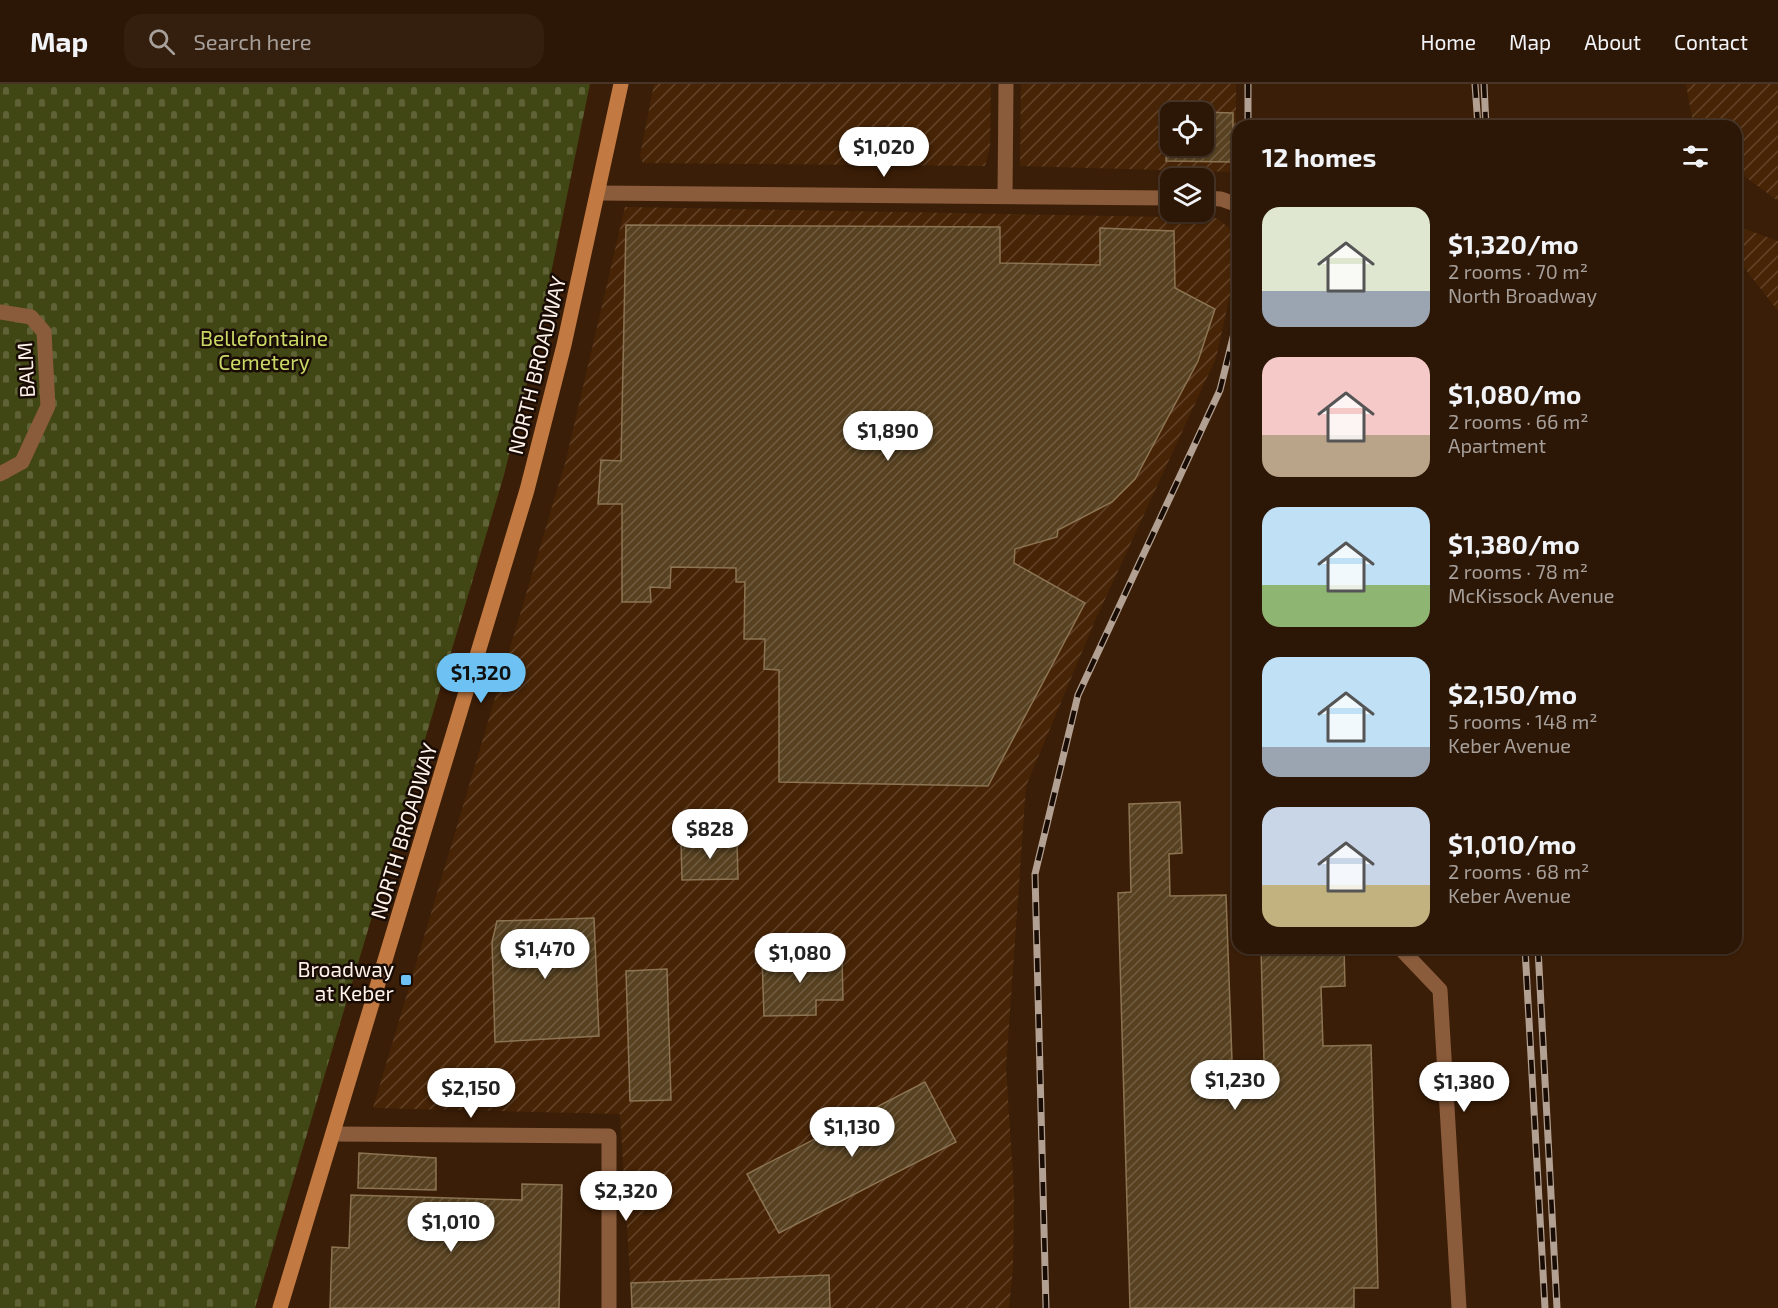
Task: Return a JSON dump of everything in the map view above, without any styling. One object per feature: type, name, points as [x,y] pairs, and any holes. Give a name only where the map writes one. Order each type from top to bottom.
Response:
[{"type":"main road","name":"NORTH BROADWAY","points":[[280,1308],[527,490],[564,345],[621,84]]},
{"type":"street","points":[[1005,196],[1006,84]]},
{"type":"street","points":[[598,193],[1160,198]]},
{"type":"street","points":[[1214,198],[1232,203]]},
{"type":"street","name":"BALM","points":[[0,312],[31,317],[44,332],[48,406],[22,462],[0,474]]},
{"type":"street","points":[[1406,954],[1440,990],[1459,1308]]},
{"type":"street","points":[[333,1134],[609,1136],[609,1308]]},
{"type":"shaded area","points":[[654,84],[991,84],[990,146],[985,166],[643,163],[640,156]]},
{"type":"shaded area","points":[[1021,84],[1236,84],[1236,120],[1232,120],[1232,172],[1214,171],[1214,168],[1160,168],[1160,170],[1020,166]]},
{"type":"shaded area","points":[[1686,84],[1778,84],[1778,201],[1742,174],[1742,120],[1692,120]]},
{"type":"shaded area","points":[[625,207],[1160,217],[1160,222],[1214,222],[1214,218],[1216,218],[1232,230],[1232,285],[1216,358],[1094,623],[1026,786],[1006,1067],[1014,1193],[1013,1267],[1009,1308],[632,1308],[620,1114],[373,1108],[566,460]]},
{"type":"shaded area","points":[[1745,229],[1778,241],[1778,311],[1742,265],[1742,238]]},
{"type":"green space","name":"Bellefontaine Cemetery","points":[[0,84],[590,84],[535,351],[504,475],[255,1308],[0,1308]]},
{"type":"building","points":[[1214,112],[1233,113],[1232,162],[1166,161],[1166,156],[1214,156]]},
{"type":"building","points":[[626,225],[1000,227],[1000,263],[1100,265],[1100,228],[1174,231],[1175,288],[1215,309],[1198,361],[1135,479],[1112,502],[1058,530],[1057,537],[1015,549],[1014,563],[1085,603],[988,786],[779,782],[779,670],[764,669],[765,639],[744,639],[745,582],[736,582],[736,568],[671,567],[670,588],[650,587],[651,602],[622,602],[622,504],[598,504],[601,460],[621,461]]},
{"type":"building","points":[[1180,802],[1182,853],[1169,854],[1170,896],[1226,895],[1232,1061],[1264,1061],[1261,954],[1344,954],[1345,986],[1321,987],[1323,1046],[1371,1045],[1378,1288],[1354,1288],[1354,1308],[1130,1308],[1118,893],[1131,892],[1129,804]]},
{"type":"building","points":[[737,841],[738,879],[682,880],[681,842]]},
{"type":"building","points":[[594,918],[599,1036],[495,1042],[492,942],[497,921]]},
{"type":"building","points":[[842,956],[843,1000],[816,1000],[816,1015],[764,1016],[762,958]]},
{"type":"building","points":[[667,969],[671,1100],[630,1101],[626,971]]},
{"type":"building","points":[[925,1082],[956,1142],[779,1233],[747,1174]]},
{"type":"building","points":[[359,1153],[436,1158],[436,1190],[358,1188]]},
{"type":"building","points":[[522,1184],[562,1185],[559,1308],[330,1308],[332,1247],[349,1248],[351,1195],[522,1200]]},
{"type":"building","points":[[829,1275],[830,1308],[632,1308],[631,1283]]},
{"type":"railway","points":[[1248,84],[1248,120]]},
{"type":"railway","points":[[1475,84],[1478,120]]},
{"type":"railway","points":[[1484,84],[1486,120]]},
{"type":"railway","points":[[1046,1308],[1035,874],[1078,695],[1220,390],[1232,341]]},
{"type":"railway","points":[[1525,954],[1545,1308]]},
{"type":"railway","points":[[1538,954],[1557,1308]]},
{"type":"place","name":"Broadway at Keber","points":[[406,980]]}]
